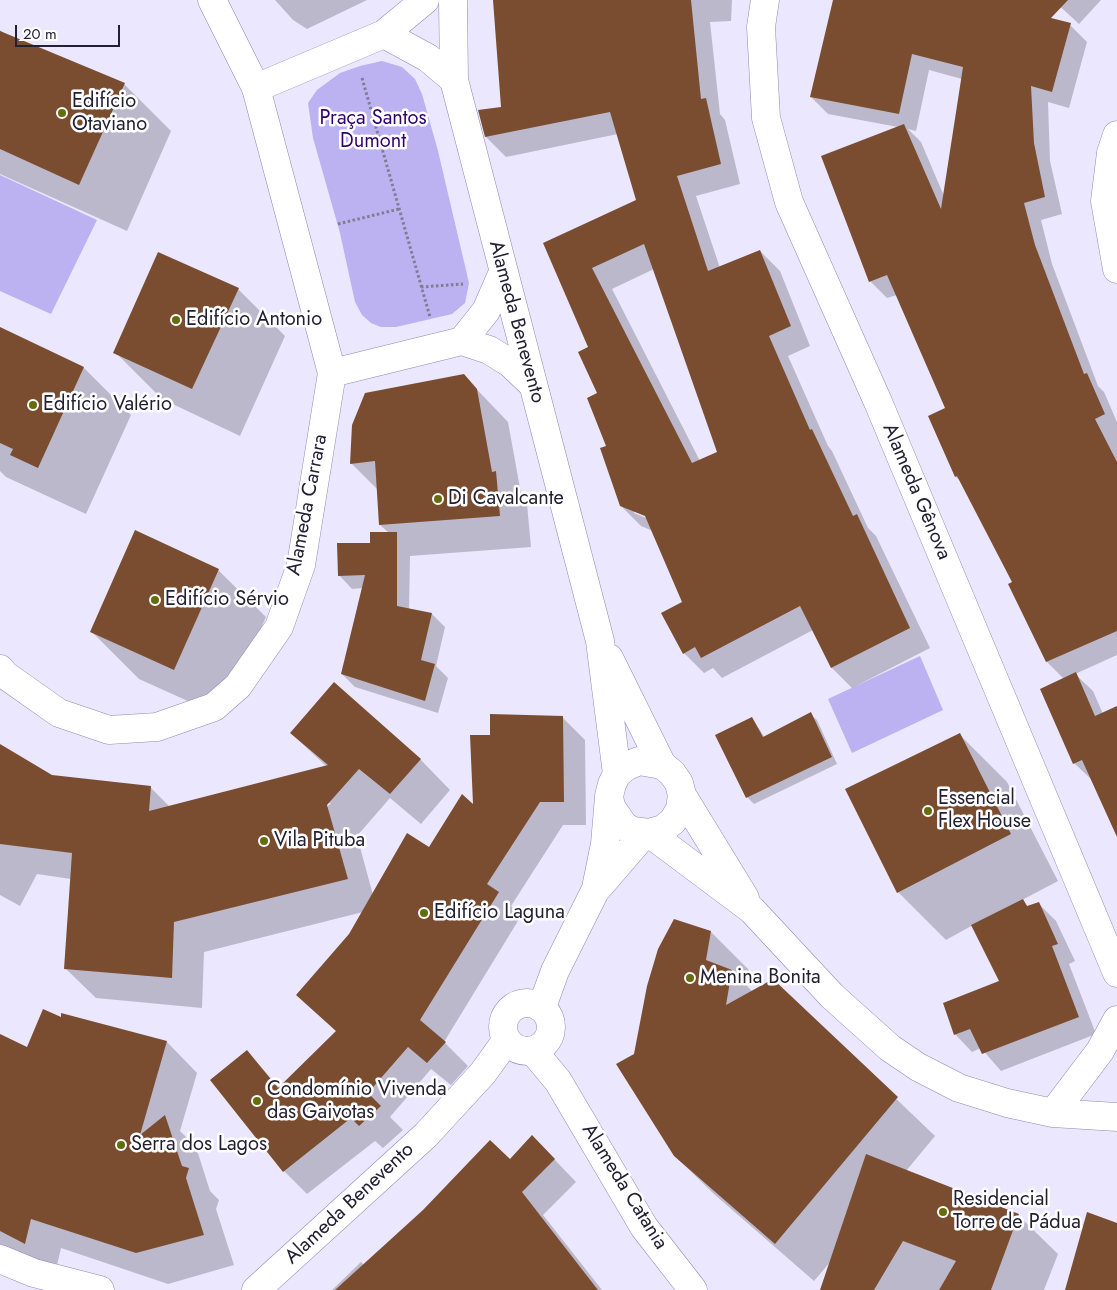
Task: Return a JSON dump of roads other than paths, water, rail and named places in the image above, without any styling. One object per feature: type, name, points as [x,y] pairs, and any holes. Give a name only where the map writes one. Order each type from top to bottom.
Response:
[{"type":"street","name":"Alameda Carrara","points":[[0,669],[5,675],[59,713],[109,730],[157,727],[214,707],[238,686],[278,627],[301,565],[332,373],[256,88],[212,0]]},
{"type":"street","points":[[256,88],[384,34],[425,0]]},
{"type":"street","name":"Alameda Benevento","points":[[453,0],[454,80],[600,641],[613,785],[605,844],[595,891],[555,971],[536,1004]]},
{"type":"street","name":"Alameda Gênova","points":[[765,0],[761,27],[766,118],[789,202],[878,402],[1117,973]]},
{"type":"street","points":[[384,34],[428,58],[454,80]]},
{"type":"street","points":[[1117,135],[1110,154],[1105,201],[1117,269]]},
{"type":"street","points":[[462,341],[481,319],[503,272]]},
{"type":"street","points":[[332,373],[462,341],[490,350],[510,364],[533,385]]},
{"type":"street","name":"Alameda Benevento","points":[[600,641],[630,696],[662,765]]},
{"type":"street","points":[[682,795],[680,809],[673,821],[663,830],[647,833],[633,831],[624,826],[611,807],[613,785],[627,766],[639,761],[662,765],[672,773],[679,783],[682,795],[752,910]]},
{"type":"street","points":[[647,833],[752,910],[832,996],[890,1048],[918,1067],[959,1088],[1007,1103],[1052,1113],[1117,1117]]},
{"type":"street","name":"Alameda Benevento","points":[[595,891],[647,833]]},
{"type":"street","points":[[516,1004],[536,1004],[550,1018],[552,1031],[525,1046],[502,1028],[506,1014],[516,1004]]},
{"type":"street","points":[[1052,1113],[1100,1051],[1117,1020]]},
{"type":"street","name":"Alameda Benevento","points":[[256,1290],[426,1135],[484,1073],[525,1046]]},
{"type":"street","name":"Alameda Catania","points":[[525,1046],[558,1082],[644,1227],[694,1290]]},
{"type":"street","points":[[0,1259],[34,1273],[100,1290]]},
{"type":"street","points":[[34,1273],[56,1290]]},
{"type":"place","name":"Edifício Otaviano","points":[[62,113]]},
{"type":"place","name":"Edifício Antonio","points":[[176,320]]},
{"type":"place","name":"Edifício Valério","points":[[33,405]]},
{"type":"place","name":"Di Cavalcante","points":[[438,499]]},
{"type":"place","name":"Edifício Sérvio","points":[[155,600]]},
{"type":"place","name":"Essencial Flex House","points":[[928,811]]},
{"type":"place","name":"Vila Pituba","points":[[264,841]]},
{"type":"place","name":"Edifício Laguna","points":[[424,913]]},
{"type":"place","name":"Menina Bonita","points":[[690,978]]},
{"type":"place","name":"Condomínio Vivenda das Gaivotas","points":[[257,1101]]},
{"type":"place","name":"Serra dos Lagos","points":[[121,1145]]},
{"type":"place","name":"Residencial Torre de Pádua","points":[[943,1212]]},
{"type":"park label","name":"Praça Santos Dumont","points":[[373,130]]}]
